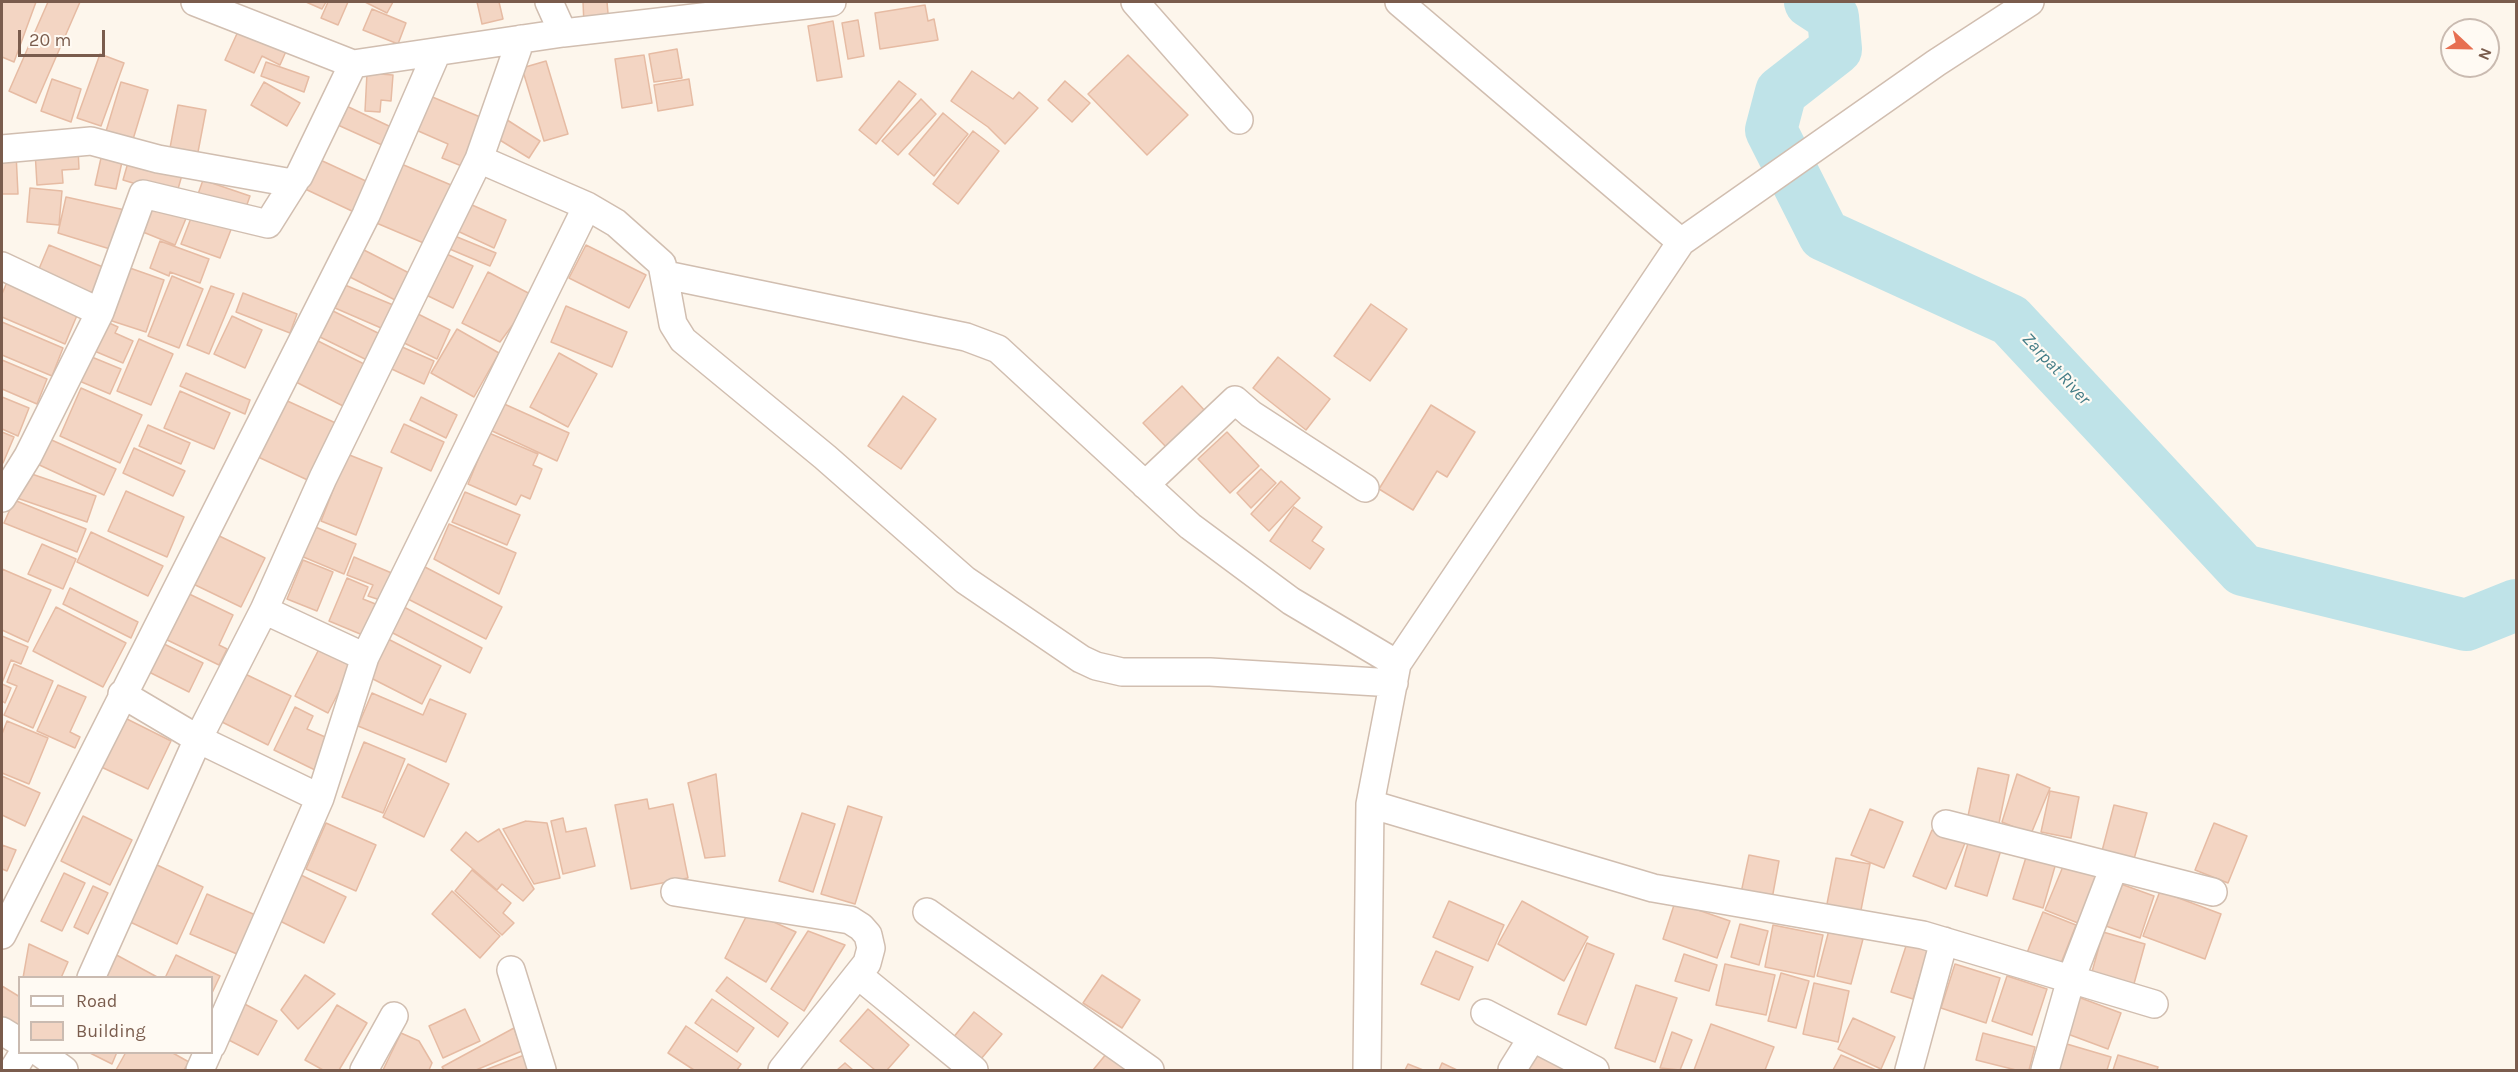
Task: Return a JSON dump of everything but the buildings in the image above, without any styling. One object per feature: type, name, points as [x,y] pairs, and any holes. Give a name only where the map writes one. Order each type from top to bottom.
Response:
[{"type":"street","points":[[195,2],[353,64],[563,33],[825,2]]},
{"type":"street","points":[[549,2],[563,33]]},
{"type":"street","points":[[1135,2],[1239,120]]},
{"type":"street","points":[[1399,2],[1681,242]]},
{"type":"street","points":[[1367,1071],[1370,804],[1396,673],[1681,242],[1936,63],[2030,2]]},
{"type":"street","points":[[92,976],[198,739],[264,610],[323,478],[479,159],[521,39]]},
{"type":"street","points":[[2,935],[366,214],[437,52]]},
{"type":"street","points":[[2,498],[28,456],[100,312],[143,194],[268,224],[300,176],[353,64]]},
{"type":"street","points":[[2,149],[91,141],[158,159],[287,182],[295,181]]},
{"type":"street","points":[[479,159],[588,206],[616,223],[662,264],[666,275],[673,324],[682,340],[825,457],[965,580],[1081,659],[1096,666],[1122,672],[1396,673]]},
{"type":"street","points":[[213,1043],[320,798],[365,657],[588,206]]},
{"type":"street","points":[[2,266],[100,312]]},
{"type":"street","points":[[666,275],[982,342],[998,349],[1190,526],[1291,601],[1396,673]]},
{"type":"street","points":[[1145,485],[1235,400],[1251,414],[1365,488]]},
{"type":"street","points":[[264,610],[365,657]]},
{"type":"street","points":[[122,694],[198,739],[320,798]]},
{"type":"street","points":[[1370,804],[1653,888],[1905,931],[2154,1004]]},
{"type":"street","points":[[1946,824],[2213,892]]},
{"type":"street","points":[[2045,1071],[2071,979],[2114,867]]},
{"type":"street","points":[[675,892],[850,920],[868,935],[871,948],[867,963],[782,1071]]},
{"type":"street","points":[[927,912],[1150,1071]]},
{"type":"street","points":[[1909,1071],[1944,941]]},
{"type":"street","points":[[511,970],[542,1071]]},
{"type":"street","points":[[858,975],[974,1071]]},
{"type":"street","points":[[1485,1013],[1595,1071]]},
{"type":"street","points":[[364,1071],[394,1016]]},
{"type":"street","points":[[2,1031],[18,1041]]},
{"type":"street","points":[[1512,1071],[1532,1038]]},
{"type":"street","points":[[13,1071],[23,1054]]},
{"type":"street","points":[[200,1071],[208,1054]]},
{"type":"waterway","name":"Zarpat River","points":[[1810,2],[1833,17],[1836,49],[1781,92],[1771,130],[1824,235],[2010,320],[2243,570],[2466,625],[2516,605]]}]
